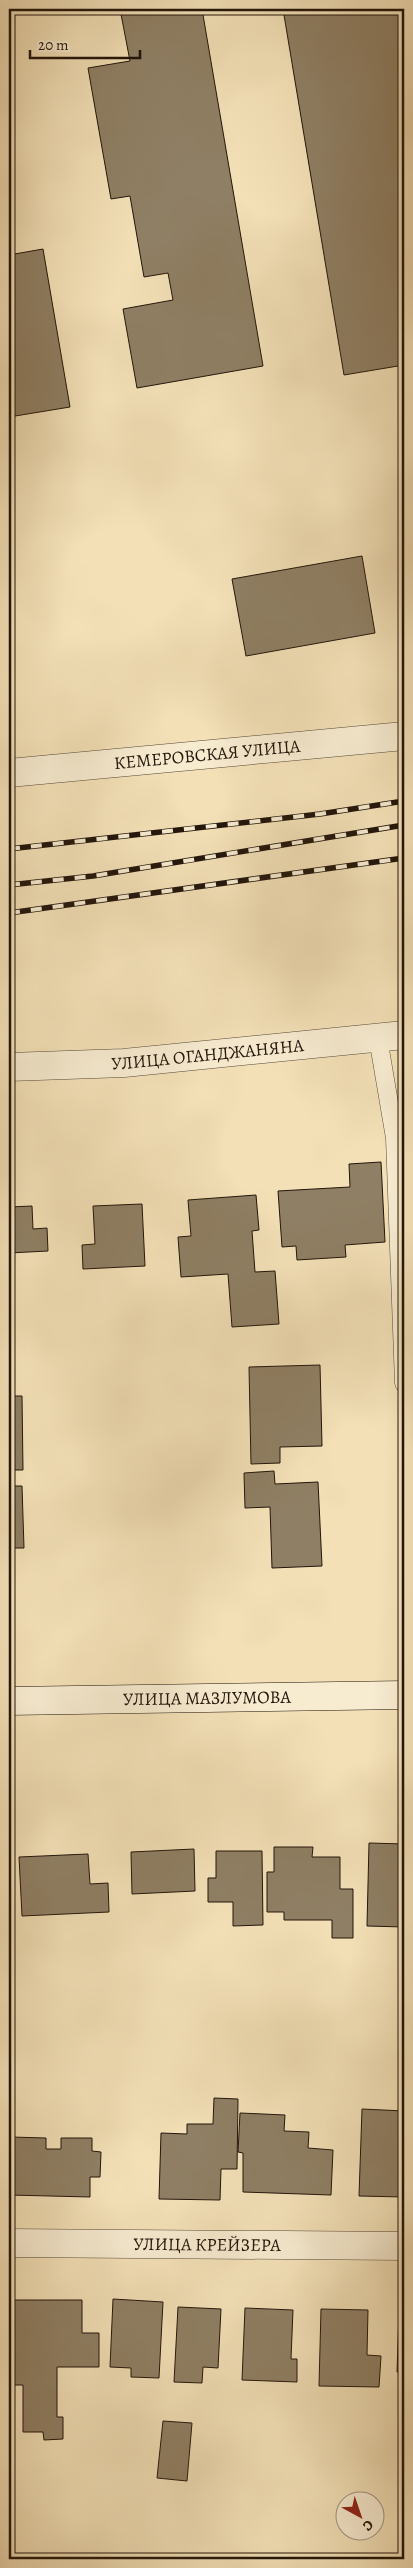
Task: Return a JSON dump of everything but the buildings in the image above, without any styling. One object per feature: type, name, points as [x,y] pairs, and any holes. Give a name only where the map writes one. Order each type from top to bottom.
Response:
[{"type":"street","name":"КЕМЕРОВСКАЯ УЛИЦА","points":[[9,773],[404,736]]},
{"type":"street","name":"УЛИЦА ОГАНДЖАНЯНА","points":[[9,1067],[124,1063],[391,1036]]},
{"type":"street","name":"УЛИЦА МАЗЛУМОВА","points":[[9,1701],[404,1695]]},
{"type":"street","name":"УЛИЦА КРЕЙЗЕРА","points":[[9,2243],[404,2246]]},
{"type":"lane","points":[[391,1036],[404,1383]]},
{"type":"railway","points":[[9,849],[320,814],[404,801]]},
{"type":"railway","points":[[9,885],[93,876],[404,825]]},
{"type":"railway","points":[[9,913],[404,858]]}]
